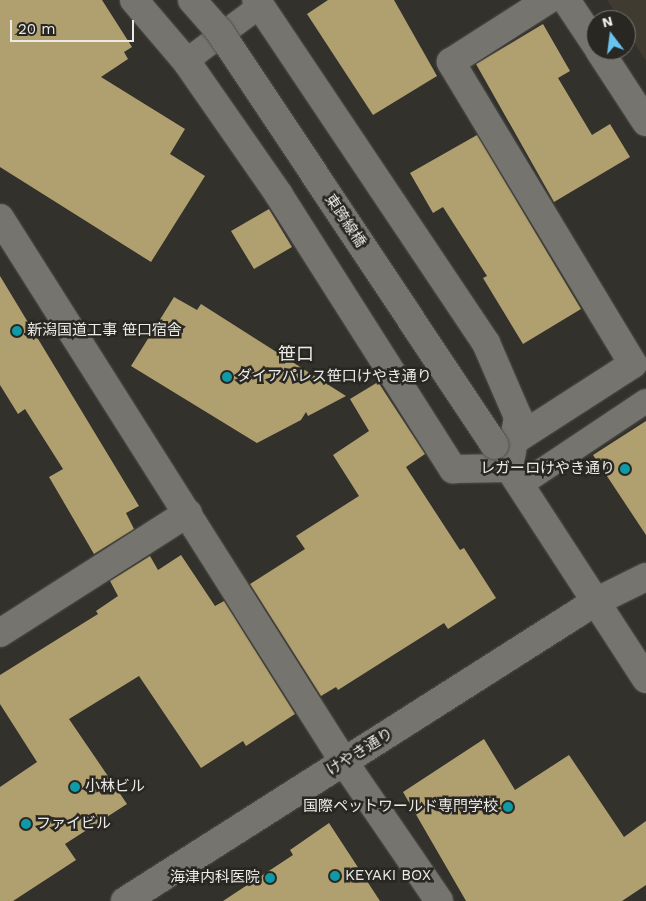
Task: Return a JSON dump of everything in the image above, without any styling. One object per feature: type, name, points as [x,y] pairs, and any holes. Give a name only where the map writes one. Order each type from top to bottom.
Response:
[{"type":"street","points":[[134,0],[186,60],[279,195],[453,469],[509,460],[633,364],[451,62],[548,0]]},
{"type":"street","name":"東跨線橋","points":[[192,0],[220,32],[509,460],[595,602],[646,679]]},
{"type":"street","points":[[566,0],[586,31]]},
{"type":"street","points":[[262,2],[486,343],[518,418],[509,460]]},
{"type":"street","points":[[606,60],[646,122]]},
{"type":"street","points":[[0,218],[344,762],[438,901]]},
{"type":"street","points":[[0,633],[188,513]]},
{"type":"street","name":"けやき通り","points":[[125,901],[595,602],[646,577]]},
{"type":"lane","points":[[186,60],[262,2]]},
{"type":"lane","points":[[509,460],[646,401]]},
{"type":"shaded area","points":[[607,0],[646,0],[646,61],[636,46],[636,10],[614,10]]},
{"type":"building","points":[[0,0],[102,0],[132,47],[124,52],[128,59],[101,77],[185,129],[170,154],[205,176],[151,262],[0,167]]},
{"type":"building","points":[[328,0],[394,0],[437,76],[373,115],[307,14]]},
{"type":"building","points":[[543,24],[570,71],[558,78],[592,135],[610,124],[630,157],[554,202],[476,64]]},
{"type":"building","points":[[477,135],[581,309],[523,344],[483,278],[487,276],[443,207],[433,213],[410,173]]},
{"type":"building","points":[[269,209],[292,247],[254,269],[231,231]]},
{"type":"building","points":[[0,276],[139,506],[126,513],[134,529],[94,554],[49,477],[63,469],[25,409],[18,414],[0,385]]},
{"type":"building","name":"ダイアパレス笹口けやき通り","points":[[174,297],[197,310],[201,304],[346,396],[308,416],[306,412],[301,420],[257,443],[131,366]]},
{"type":"building","points":[[378,382],[425,454],[406,467],[460,550],[464,548],[496,598],[448,629],[444,623],[338,690],[336,687],[321,696],[250,584],[305,549],[296,536],[359,496],[333,455],[369,431],[350,399]]},
{"type":"building","name":"レガーロけやき通り","points":[[646,421],[646,535],[593,455]]},
{"type":"building","points":[[181,555],[215,606],[224,601],[295,714],[246,746],[243,741],[201,768],[139,676],[69,719],[127,804],[65,844],[76,860],[13,901],[0,901],[0,787],[37,762],[0,704],[0,675],[98,614],[96,611],[118,596],[110,581],[150,556],[158,570]]},
{"type":"building","name":"国際ペットワールド専門学校","points":[[484,739],[515,790],[569,755],[624,837],[646,821],[646,885],[622,901],[466,901],[403,792]]},
{"type":"building","name":"KEYAKI BOX","points":[[329,823],[380,901],[223,901],[293,855],[290,850]]},
{"type":"place","name":"新潟国道工事 笹口宿舎","points":[[17,331]]},
{"type":"place","name":"ダイアパレス笹口けやき通り","points":[[227,377]]},
{"type":"place","name":"レガーロけやき通り","points":[[625,469]]},
{"type":"place","name":"小林ビル","points":[[75,787]]},
{"type":"place","name":"国際ペットワールド専門学校","points":[[508,807]]},
{"type":"place","name":"ファイビル","points":[[26,824]]},
{"type":"place","name":"KEYAKI BOX","points":[[335,876]]},
{"type":"place","name":"海津内科医院","points":[[270,878]]},
{"type":"district","name":"笹口","points":[[296,354]]}]
